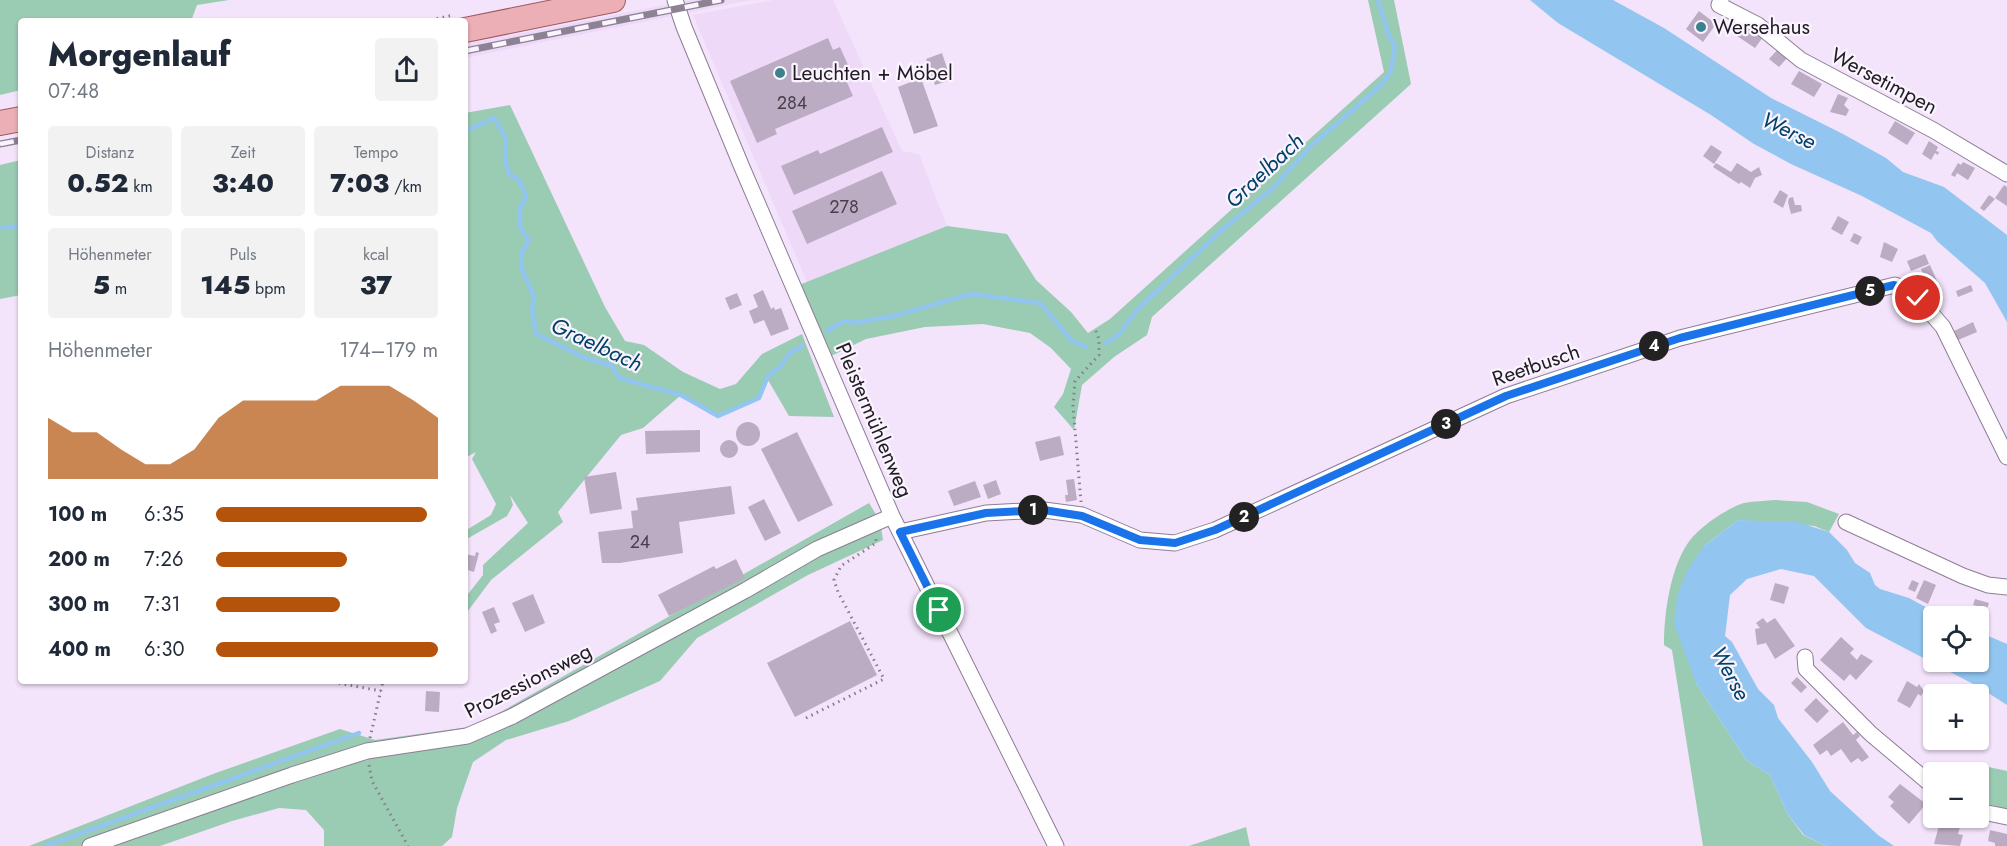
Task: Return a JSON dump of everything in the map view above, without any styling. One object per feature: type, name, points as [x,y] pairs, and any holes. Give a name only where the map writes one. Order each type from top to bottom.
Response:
[{"type":"main road","points":[[468,29],[613,0]]},
{"type":"main road","points":[[0,123],[18,120]]},
{"type":"street","name":"Pleistermühlenweg","points":[[675,0],[684,27],[886,518],[900,532],[1056,846]]},
{"type":"street","name":"Wersetimpen","points":[[1721,0],[1719,5],[1758,25],[1801,60],[1933,130],[2007,174]]},
{"type":"street","name":"Reetbusch","points":[[900,532],[986,513],[1044,510],[1082,516],[1140,540],[1175,543],[1215,530],[1506,396],[1680,338],[1894,285],[1909,290],[1943,327],[2007,457]]},
{"type":"street","name":"Prozessionsweg","points":[[90,846],[367,751],[467,736],[513,716],[763,581],[794,561],[886,518]]},
{"type":"street","points":[[1846,522],[1963,576],[1988,585],[2007,587]]},
{"type":"street","points":[[1805,657],[1806,669],[1871,734],[1923,778]]},
{"type":"street","points":[[1989,814],[2007,818]]},
{"type":"path","points":[[1082,516],[1073,406],[1075,381],[1099,355],[1099,339],[1095,329]]},
{"type":"path","points":[[807,718],[884,679],[838,592],[834,580],[841,566],[876,543],[886,518]]},
{"type":"path","points":[[343,684],[381,691]]},
{"type":"path","points":[[367,751],[382,684]]},
{"type":"path","points":[[371,775],[372,781],[408,846]]},
{"type":"shaded area","points":[[691,0],[751,0],[468,57],[468,43]]},
{"type":"shaded area","points":[[774,0],[833,0],[902,151],[919,154],[947,226],[807,282],[693,15]]},
{"type":"green space","points":[[0,0],[229,0],[197,5],[192,18],[18,18],[18,91],[0,95]]},
{"type":"green space","points":[[1368,0],[1394,0],[1411,84],[1152,317],[1147,335],[1114,357],[1082,385],[1074,430],[1054,407],[1063,394],[1071,369],[1051,348],[1030,333],[983,324],[925,327],[866,339],[825,359],[794,287],[947,226],[1007,234],[1036,280],[1071,312],[1088,333],[1110,319],[1384,72]]},
{"type":"green space","points":[[510,105],[605,307],[625,341],[644,345],[683,372],[720,389],[736,384],[762,354],[802,334],[834,417],[789,416],[768,380],[759,398],[718,416],[681,395],[643,428],[621,435],[558,512],[563,522],[491,580],[468,611],[468,594],[483,575],[483,565],[528,523],[510,495],[513,505],[507,516],[468,538],[468,529],[491,515],[496,504],[472,459],[476,452],[468,456],[468,112]]},
{"type":"green space","points":[[18,161],[18,296],[0,299],[0,165]]},
{"type":"green space","points":[[1776,500],[1807,502],[1839,514],[1829,532],[1814,526],[1738,520],[1704,546],[1696,683],[1746,760],[1770,775],[1787,813],[1803,835],[1826,846],[1703,846],[1672,650],[1664,645],[1669,592],[1682,554],[1699,531],[1729,509],[1748,502]]},
{"type":"green space","points":[[869,503],[880,521],[883,540],[808,575],[697,638],[660,681],[569,721],[506,740],[473,762],[457,808],[452,837],[442,846],[324,846],[324,830],[306,810],[279,808],[232,821],[160,846],[29,846],[213,774],[340,729],[375,740],[476,726]]},
{"type":"green space","points":[[1989,767],[2007,771],[2007,809],[1989,804]]},
{"type":"green space","points":[[1246,827],[1250,846],[1189,846]]},
{"type":"water","name":"Werse","points":[[1530,0],[1613,0],[1664,28],[1771,98],[1886,158],[1903,172],[1944,187],[2007,235],[2007,322],[1985,283],[1931,233],[1862,196],[1791,164],[1754,144],[1711,115],[1558,23]]},
{"type":"water","name":"Werse","points":[[1738,520],[1797,522],[1829,532],[1847,550],[1855,563],[1870,573],[1875,585],[1880,589],[1909,598],[1924,606],[1923,658],[1866,628],[1814,576],[1781,569],[1747,579],[1730,595],[1725,636],[1732,642],[1758,689],[1774,705],[1778,718],[1812,762],[1830,791],[1878,835],[1894,846],[1826,846],[1804,835],[1787,813],[1770,775],[1746,760],[1696,683],[1674,624],[1677,597],[1687,571],[1704,546]]},
{"type":"water","points":[[1989,636],[2007,644],[2007,705],[1989,693],[1989,684],[1973,684],[1950,672],[1989,672]]},
{"type":"building","name":"Wersehaus","points":[[1699,11],[1716,24],[1703,42],[1686,29]]},
{"type":"building","points":[[1742,22],[1763,37],[1755,48],[1734,34]]},
{"type":"building","points":[[828,38],[833,50],[840,47],[848,65],[842,71],[853,96],[775,129],[777,134],[757,143],[730,81]]},
{"type":"building","points":[[1778,49],[1787,58],[1779,67],[1769,59]]},
{"type":"building","points":[[942,53],[951,80],[935,85],[926,59]]},
{"type":"building","points":[[1799,71],[1822,84],[1814,97],[1791,84]]},
{"type":"building","points":[[921,78],[938,126],[914,134],[898,87]]},
{"type":"building","points":[[1838,94],[1848,98],[1844,105],[1849,110],[1846,116],[1830,112]]},
{"type":"building","points":[[1895,121],[1915,133],[1907,145],[1888,133]]},
{"type":"building","points":[[882,127],[893,152],[794,195],[781,166],[818,150],[820,154]]},
{"type":"building","points":[[1929,141],[1938,147],[1936,151],[1939,152],[1938,155],[1935,153],[1931,160],[1922,154]]},
{"type":"building","points":[[1711,145],[1722,152],[1714,164],[1703,156]]},
{"type":"building","points":[[1963,162],[1975,168],[1968,180],[1957,173],[1955,177],[1951,175],[1958,163],[1961,165]]},
{"type":"building","points":[[1716,163],[1731,172],[1737,163],[1751,172],[1759,167],[1762,175],[1755,178],[1750,188],[1741,182],[1739,184],[1713,167]]},
{"type":"building","points":[[882,171],[897,204],[807,244],[792,211]]},
{"type":"building","points":[[2004,185],[2007,187],[2007,206],[1995,198]]},
{"type":"building","points":[[1780,190],[1788,195],[1783,208],[1773,202]]},
{"type":"building","points":[[1989,195],[1995,199],[1984,211],[1980,208]]},
{"type":"building","points":[[1793,197],[1795,205],[1801,205],[1802,211],[1791,214],[1788,202],[1789,198]]},
{"type":"building","points":[[1838,216],[1849,222],[1842,235],[1831,229]]},
{"type":"building","points":[[1854,233],[1862,237],[1858,245],[1850,241]]},
{"type":"building","points":[[1884,242],[1898,249],[1892,262],[1880,257]]},
{"type":"building","points":[[1925,254],[1929,264],[1911,271],[1907,261]]},
{"type":"building","points":[[1930,265],[1937,281],[1927,285],[1921,269]]},
{"type":"building","points":[[1971,285],[1973,291],[1958,297],[1956,291]]},
{"type":"building","points":[[763,290],[771,309],[781,308],[789,329],[771,336],[764,320],[754,324],[749,311],[758,307],[753,295]]},
{"type":"building","points":[[737,293],[742,305],[730,310],[725,298]]},
{"type":"building","points":[[1973,322],[1977,332],[1958,340],[1954,331]]},
{"type":"building","points":[[748,422],[756,426],[760,434],[756,442],[748,446],[740,442],[736,434],[740,426]]},
{"type":"building","points":[[700,430],[700,452],[646,454],[645,431]]},
{"type":"building","points":[[797,432],[833,505],[798,522],[761,449]]},
{"type":"building","points":[[1060,436],[1064,455],[1040,461],[1035,442]]},
{"type":"building","points":[[725,440],[733,440],[738,445],[736,456],[725,458],[720,453],[720,445]]},
{"type":"building","points":[[616,472],[622,509],[590,514],[584,477]]},
{"type":"building","points":[[1074,479],[1077,500],[1066,502],[1065,495],[1068,495],[1066,480]]},
{"type":"building","points":[[996,480],[1001,494],[988,499],[983,485]]},
{"type":"building","points":[[975,481],[981,497],[954,506],[948,491]]},
{"type":"building","points":[[731,486],[735,514],[679,522],[683,553],[620,563],[602,563],[598,532],[633,528],[631,511],[638,510],[636,498]]},
{"type":"building","points":[[764,499],[781,533],[765,541],[748,507]]},
{"type":"building","points":[[476,552],[479,553],[474,572],[468,570],[468,555],[475,556]]},
{"type":"building","points":[[736,559],[745,578],[669,616],[658,595],[714,566],[716,569]]},
{"type":"building","points":[[1912,580],[1919,583],[1915,592],[1908,589]]},
{"type":"building","points":[[1924,580],[1936,585],[1928,604],[1916,598]]},
{"type":"building","points":[[1775,583],[1789,587],[1784,604],[1770,600]]},
{"type":"building","points":[[533,594],[545,623],[525,632],[512,603]]},
{"type":"building","points":[[1975,599],[1989,603],[1988,606],[1973,605]]},
{"type":"building","points":[[494,607],[500,622],[494,624],[497,631],[491,634],[482,612]]},
{"type":"building","points":[[1763,618],[1767,623],[1775,618],[1795,646],[1775,659],[1766,643],[1757,645],[1755,629],[1760,628],[1756,623]]},
{"type":"building","points":[[850,621],[877,675],[795,717],[767,663]]},
{"type":"building","points":[[1841,637],[1854,649],[1850,653],[1857,660],[1861,654],[1873,661],[1856,680],[1850,674],[1844,681],[1820,660]]},
{"type":"building","points":[[1797,677],[1807,687],[1801,693],[1791,683]]},
{"type":"building","points":[[1907,681],[1917,687],[1919,684],[1923,690],[1921,696],[1918,694],[1910,708],[1897,701]]},
{"type":"building","points":[[426,691],[440,692],[439,712],[425,711]]},
{"type":"building","points":[[1816,698],[1829,711],[1817,723],[1804,710]]},
{"type":"building","points":[[1843,722],[1853,735],[1857,732],[1860,736],[1856,740],[1869,757],[1862,762],[1858,758],[1851,763],[1841,749],[1831,756],[1827,750],[1820,755],[1813,745]]},
{"type":"building","points":[[1900,784],[1923,802],[1923,808],[1909,824],[1890,806],[1894,802],[1888,797]]},
{"type":"building","points":[[1938,828],[1960,828],[1958,834],[1963,835],[1960,846],[1934,844]]},
{"type":"building","points":[[1990,830],[2007,834],[2007,846],[1995,846],[1995,843],[1988,841]]},
{"type":"waterway","name":"Graelbach","points":[[1106,343],[1119,334],[1137,310],[1224,228],[1273,188],[1311,146],[1379,87],[1391,72],[1395,45],[1389,36],[1378,0]]},
{"type":"waterway","name":"Graelbach","points":[[468,130],[494,118],[505,136],[506,165],[509,174],[520,181],[526,198],[520,208],[520,228],[529,240],[522,252],[521,267],[534,297],[532,310],[536,334],[585,358],[612,366],[619,378],[681,395],[718,416],[759,398],[768,376],[780,367],[790,353],[802,346]]},
{"type":"waterway","name":"Graelbach","points":[[0,228],[18,226]]},
{"type":"waterway","name":"Graelbach","points":[[827,331],[844,321],[854,323],[894,316],[971,294],[1040,303],[1072,341],[1086,347]]},
{"type":"waterway","points":[[45,846],[359,733]]},
{"type":"railway","points":[[468,50],[721,0]]},
{"type":"railway","points":[[0,144],[18,141]]},
{"type":"place","name":"Wersehaus","points":[[1701,27]]},
{"type":"place","name":"Leuchten + Möbel","points":[[780,73]]},
{"type":"route","points":[[939,610],[900,532],[986,513],[1044,510],[1082,516],[1140,540],[1175,543],[1215,530],[1506,396],[1680,338],[1894,285],[1909,290],[1918,298]]}]
